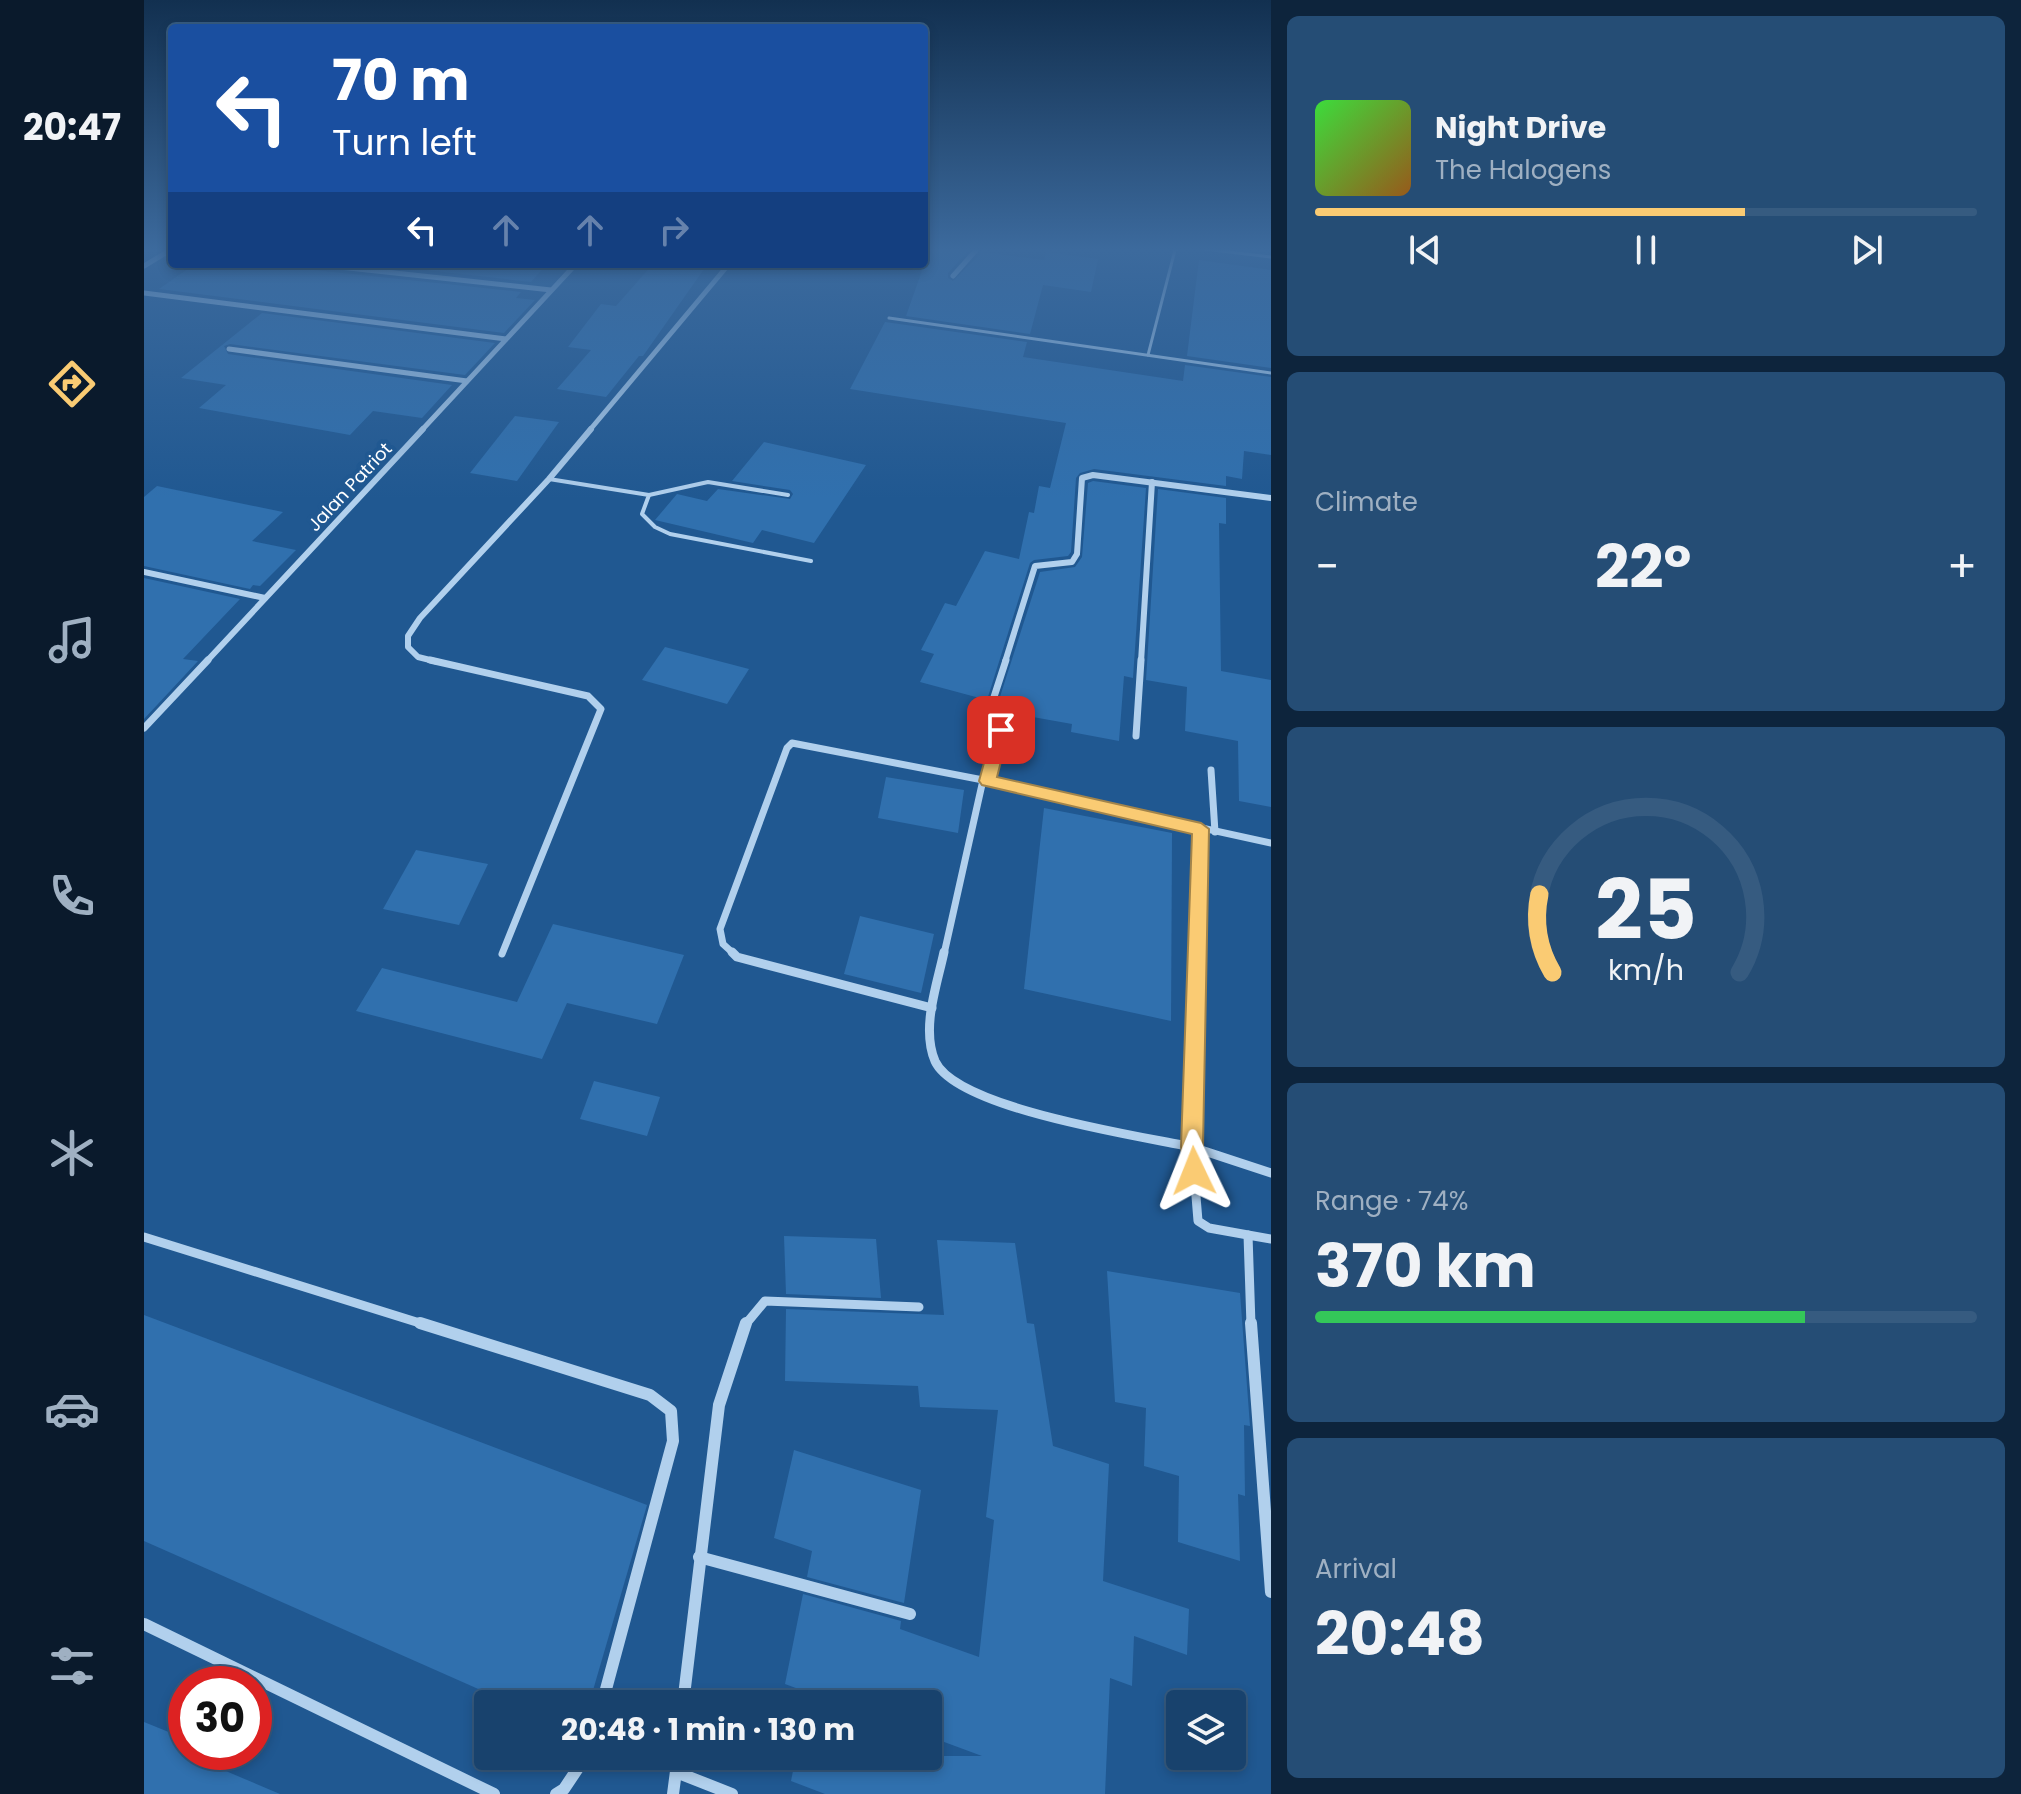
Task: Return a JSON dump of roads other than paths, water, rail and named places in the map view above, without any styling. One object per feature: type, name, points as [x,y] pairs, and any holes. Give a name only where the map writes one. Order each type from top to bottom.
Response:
[{"type":"street","points":[[449,332],[506,339]]},
{"type":"street","name":"Jalan Patriot","points":[[144,728],[513,332]]},
{"type":"street","points":[[502,954],[601,709],[588,696],[418,657],[408,647],[408,636],[420,618],[549,479],[672,332]]},
{"type":"street","points":[[229,349],[467,381]]},
{"type":"street","points":[[993,700],[1034,569],[1037,565],[1072,562],[1077,554],[1082,478],[1093,475],[1271,498]]},
{"type":"street","points":[[1136,736],[1152,482]]},
{"type":"street","points":[[144,572],[265,598]]},
{"type":"street","points":[[1001,730],[985,780],[932,1008],[928,1040],[942,1073],[968,1092],[1011,1106],[1192,1147],[1271,1173]]},
{"type":"street","points":[[932,1008],[737,957],[723,944],[720,929],[787,748],[792,743],[985,780],[1271,843]]},
{"type":"street","points":[[1211,770],[1215,832]]},
{"type":"street","points":[[1201,829],[1192,1147],[1198,1221],[1209,1228],[1271,1239]]},
{"type":"street","points":[[1248,1235],[1248,1284],[1271,1592]]},
{"type":"street","points":[[144,1237],[650,1395],[671,1411],[673,1441],[606,1690]]},
{"type":"street","points":[[685,1690],[719,1405],[738,1339],[747,1320],[765,1301],[919,1307]]},
{"type":"street","points":[[699,1557],[910,1614]]},
{"type":"street","points":[[144,1624],[494,1794]]},
{"type":"street","points":[[556,1794],[564,1789],[577,1770]]},
{"type":"street","points":[[673,1794],[676,1772],[732,1794]]},
{"type":"lane","points":[[985,332],[1271,373]]},
{"type":"lane","points":[[1148,355],[1154,332]]},
{"type":"lane","points":[[549,479],[649,495],[708,482],[788,495]]},
{"type":"lane","points":[[649,495],[642,514],[655,527],[670,534],[811,561]]}]
